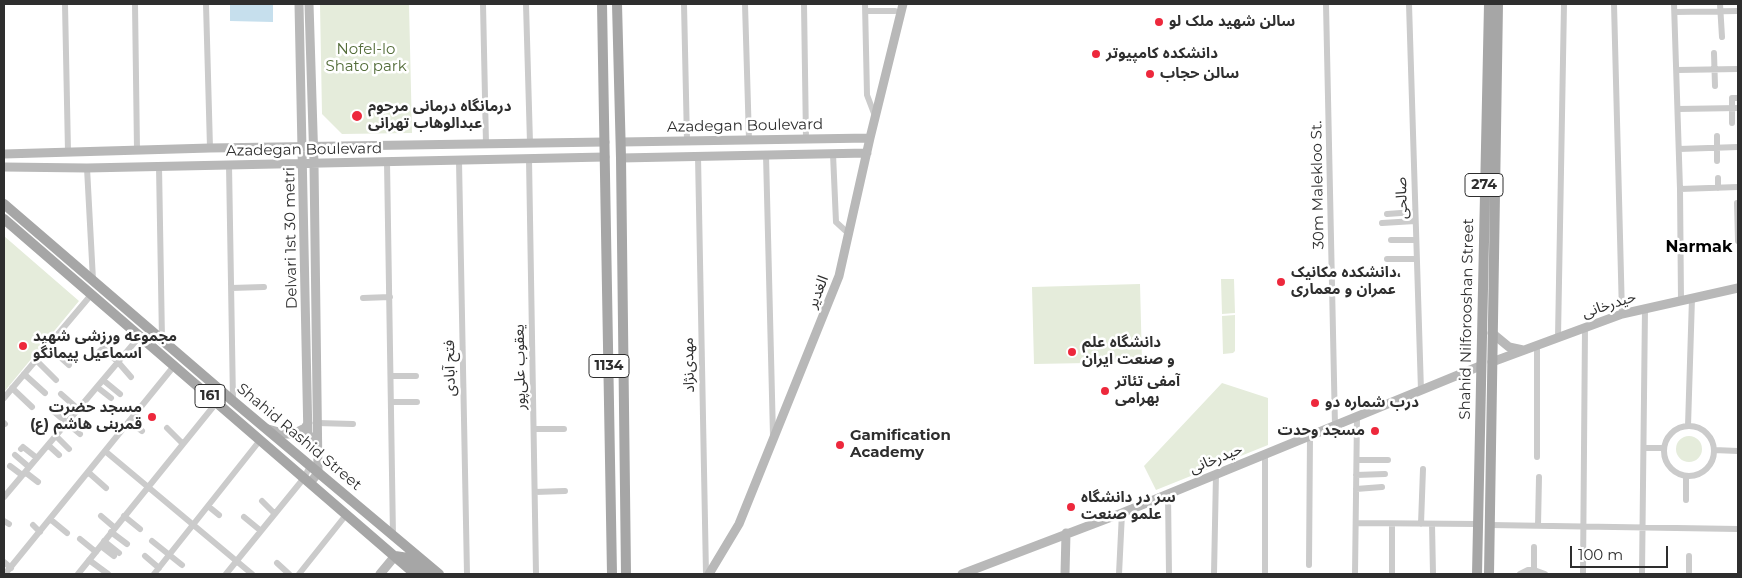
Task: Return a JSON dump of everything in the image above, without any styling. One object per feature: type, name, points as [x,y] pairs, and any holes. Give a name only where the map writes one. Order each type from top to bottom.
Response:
[{"type":"main road","name":"Delvari 1st 30 metri","points":[[299,4],[313,423],[317,434],[318,472]]},
{"type":"main road","name":"Delvari 1st 30 metri","points":[[309,4],[314,164],[313,423]]},
{"type":"main road","name":"1134","points":[[602,4],[612,574]]},
{"type":"main road","name":"1134","points":[[617,4],[621,142],[626,574]]},
{"type":"main road","name":"الغدیر","points":[[707,574],[739,524],[839,276],[903,4]]},
{"type":"main road","name":"Shahid Nilforooshan Street","points":[[1477,574],[1488,4]]},
{"type":"main road","name":"Shahid Nilforooshan Street","points":[[1492,333],[1498,4]]},
{"type":"main road","name":"Azadegan Boulevard","points":[[621,142],[870,138]]},
{"type":"main road","name":"Azadegan Boulevard","points":[[5,152],[605,142]]},
{"type":"main road","points":[[605,142],[621,142]]},
{"type":"main road","name":"Azadegan Boulevard","points":[[621,158],[867,153]]},
{"type":"main road","name":"Azadegan Boulevard","points":[[4,167],[87,168],[606,158]]},
{"type":"main road","points":[[606,158],[621,158]]},
{"type":"main road","name":"Shahid Rashid Street","points":[[4,204],[233,401],[439,574]]},
{"type":"main road","name":"Shahid Rashid Street","points":[[4,220],[261,439],[415,574]]},
{"type":"main road","name":"حیدرخانی","points":[[1492,362],[1622,314],[1738,288]]},
{"type":"main road","points":[[1492,333],[1510,347],[1524,350]]},
{"type":"main road","name":"274","points":[[1489,574],[1492,333]]},
{"type":"main road","points":[[1480,366],[1492,362]]},
{"type":"main road","name":"حیدرخانی","points":[[962,574],[1122,513],[1480,366]]},
{"type":"main road","points":[[264,427],[276,432],[293,434],[313,423]]},
{"type":"main road","points":[[307,480],[318,472]]},
{"type":"main road","points":[[1477,524],[1490,525]]},
{"type":"main road","points":[[377,541],[390,533]]},
{"type":"main road","points":[[1065,574],[1066,533]]},
{"type":"main road","points":[[380,574],[395,556],[408,558],[427,574]]},
{"type":"street","points":[[65,4],[68,152]]},
{"type":"street","points":[[135,4],[137,150]]},
{"type":"street","points":[[206,4],[210,148]]},
{"type":"street","points":[[483,4],[486,144]]},
{"type":"street","points":[[526,4],[530,143]]},
{"type":"street","points":[[684,4],[687,141]]},
{"type":"street","points":[[745,4],[749,140]]},
{"type":"street","points":[[804,4],[806,139]]},
{"type":"street","name":"30m Malekloo St.","points":[[1326,4],[1335,426]]},
{"type":"street","name":"صالحی","points":[[1409,4],[1420,391]]},
{"type":"street","points":[[1558,337],[1564,4]]},
{"type":"street","points":[[1614,4],[1622,314]]},
{"type":"street","points":[[1674,4],[1680,189],[1680,301]]},
{"type":"street","points":[[1720,4],[1722,37]]},
{"type":"street","points":[[875,117],[867,95],[865,7],[895,11]]},
{"type":"street","points":[[1675,12],[1738,11]]},
{"type":"street","points":[[1714,53],[1716,69],[1715,86]]},
{"type":"street","points":[[1677,70],[1738,69]]},
{"type":"street","points":[[1732,123],[1735,108],[1732,98],[1738,98]]},
{"type":"street","points":[[1678,109],[1735,108]]},
{"type":"street","points":[[1717,136],[1718,161]]},
{"type":"street","points":[[1679,148],[1738,147]]},
{"type":"street","points":[[833,154],[836,222],[849,234]]},
{"type":"street","points":[[766,155],[773,440]]},
{"type":"street","name":"مهدی‌نژاد","points":[[698,156],[707,574]]},
{"type":"street","name":"یعقوب علی‌پور","points":[[529,159],[536,574]]},
{"type":"street","name":"فتح آبادی","points":[[459,161],[467,574]]},
{"type":"street","points":[[387,162],[391,376],[390,533]]},
{"type":"street","points":[[229,165],[233,401]]},
{"type":"street","points":[[159,166],[162,340]]},
{"type":"street","points":[[87,168],[93,281]]},
{"type":"street","points":[[1718,178],[1721,190]]},
{"type":"street","points":[[1680,189],[1721,190],[1738,187]]},
{"type":"street","points":[[1737,203],[1738,241]]},
{"type":"street","points":[[1387,214],[1415,212]]},
{"type":"street","points":[[1382,223],[1415,221]]},
{"type":"street","points":[[1391,240],[1416,240]]},
{"type":"street","points":[[1387,260],[1416,259]]},
{"type":"street","points":[[231,288],[264,287]]},
{"type":"street","points":[[4,398],[91,295]]},
{"type":"street","points":[[363,298],[390,297]]},
{"type":"street","points":[[1688,426],[1692,298]]},
{"type":"street","points":[[1642,574],[1645,308]]},
{"type":"street","points":[[1583,574],[1585,328]]},
{"type":"street","points":[[4,498],[140,336]]},
{"type":"street","points":[[1537,345],[1537,458]]},
{"type":"street","points":[[48,346],[69,365]]},
{"type":"street","points":[[99,352],[103,348],[131,376]]},
{"type":"street","points":[[36,360],[56,380]]},
{"type":"street","points":[[5,574],[174,366]]},
{"type":"street","points":[[24,374],[46,393]]},
{"type":"street","points":[[391,376],[416,376]]},
{"type":"street","points":[[103,380],[120,394]]},
{"type":"street","points":[[97,386],[111,398]]},
{"type":"street","points":[[12,388],[32,407]]},
{"type":"street","points":[[61,394],[78,409]]},
{"type":"street","points":[[78,574],[216,402]]},
{"type":"street","points":[[391,402],[417,402]]},
{"type":"street","points":[[52,410],[80,434]]},
{"type":"street","points":[[1355,574],[1357,417]]},
{"type":"street","points":[[129,421],[142,431]]},
{"type":"street","points":[[313,423],[353,424]]},
{"type":"street","points":[[1688,426],[1696,427],[1709,436],[1714,450],[1712,459],[1702,472],[1686,476],[1672,469],[1665,456],[1664,448],[1666,441],[1675,430],[1688,426]]},
{"type":"street","points":[[167,428],[183,444]]},
{"type":"street","points":[[534,429],[564,429]]},
{"type":"street","points":[[56,436],[69,449]]},
{"type":"street","points":[[1309,565],[1310,436]]},
{"type":"street","points":[[154,574],[261,439]]},
{"type":"street","points":[[48,445],[59,455]]},
{"type":"street","points":[[21,449],[23,447],[37,458]]},
{"type":"street","points":[[1644,448],[1664,448]]},
{"type":"street","points":[[1714,450],[1738,451]]},
{"type":"street","points":[[105,451],[252,574]]},
{"type":"street","points":[[1265,454],[1266,574]]},
{"type":"street","points":[[15,455],[26,472],[38,482]]},
{"type":"street","points":[[1357,460],[1388,460]]},
{"type":"street","points":[[10,466],[26,472]]},
{"type":"street","points":[[226,574],[275,514],[307,480],[310,466]]},
{"type":"street","points":[[1421,524],[1423,469]]},
{"type":"street","points":[[88,472],[106,488]]},
{"type":"street","points":[[1214,574],[1216,474]]},
{"type":"street","points":[[1356,474],[1385,474]]},
{"type":"street","points":[[1686,476],[1686,500]]},
{"type":"street","points":[[1538,526],[1539,477]]},
{"type":"street","points":[[1356,489],[1382,487]]},
{"type":"street","points":[[535,492],[565,491]]},
{"type":"street","points":[[1168,494],[1169,574]]},
{"type":"street","points":[[262,501],[275,514]]},
{"type":"street","points":[[208,506],[219,515]]},
{"type":"street","points":[[1119,574],[1122,513]]},
{"type":"street","points":[[299,574],[346,515]]},
{"type":"street","points":[[101,516],[127,544]]},
{"type":"street","points":[[124,516],[140,529]]},
{"type":"street","points":[[244,518],[261,531]]},
{"type":"street","points":[[50,519],[67,533]]},
{"type":"street","points":[[1356,523],[1477,524]]},
{"type":"street","points":[[1392,524],[1392,574]]},
{"type":"street","points":[[1432,524],[1433,574]]},
{"type":"street","points":[[33,525],[40,532]]},
{"type":"street","points":[[1490,525],[1738,529]]},
{"type":"street","points":[[80,539],[96,552]]},
{"type":"street","points":[[152,541],[182,565]]},
{"type":"street","points":[[102,544],[116,555]]},
{"type":"street","points":[[1534,547],[1534,570]]},
{"type":"street","points":[[145,556],[159,568]]},
{"type":"street","points":[[1689,556],[1689,574]]},
{"type":"street","points":[[89,560],[108,574]]},
{"type":"street","points":[[4,562],[10,568]]},
{"type":"street","points":[[277,564],[289,574]]},
{"type":"street","points":[[1520,574],[1528,570],[1544,574]]},
{"type":"green space","name":"Nofel-lo Shato park","points":[[320,4],[409,4],[412,133],[342,134],[322,114]]},
{"type":"green space","name":"مجموعه ورزشی شهید اسماعیل پیمانگو","points":[[4,236],[79,301],[4,392]]},
{"type":"green space","points":[[1221,279],[1234,279],[1235,313],[1222,314]]},
{"type":"green space","points":[[1140,284],[1142,362],[1034,364],[1032,287]]},
{"type":"green space","points":[[1235,315],[1235,351],[1223,354],[1222,316]]},
{"type":"green space","points":[[1222,383],[1268,398],[1268,445],[1156,490],[1144,466]]},
{"type":"green space","points":[[1689,436],[1699,439],[1702,449],[1699,459],[1689,462],[1679,459],[1676,449],[1679,439]]},
{"type":"water","points":[[230,4],[273,4],[273,22],[230,21]]},
{"type":"place","name":"سالن شهید ملک لو","points":[[1159,22]]},
{"type":"place","name":"دانشکده کامپیوتر","points":[[1096,54]]},
{"type":"place","name":"سالن حجاب","points":[[1150,74]]},
{"type":"place","name":"درمانگاه درمانی مرحوم عبدالوهاب تهرانی","points":[[357,116]]},
{"type":"place","name":"دانشکده مکانیک، عمران و معماری","points":[[1281,282]]},
{"type":"place","name":"مجموعه ورزشی شهید اسماعیل پیمانگو","points":[[23,346]]},
{"type":"place","name":"دانشگاه علم و صنعت ایران","points":[[1072,352]]},
{"type":"place","name":"آمفی تئاتر بهرامی","points":[[1105,391]]},
{"type":"place","name":"درب شماره دو","points":[[1315,403]]},
{"type":"place","name":"مسجد حضرت قمربنی هاشم (ع)","points":[[152,417]]},
{"type":"place","name":"مسجد وحدت","points":[[1375,431]]},
{"type":"place","name":"Gamification Academy","points":[[840,445]]},
{"type":"place","name":"سر در دانشگاه علمو صنعت","points":[[1071,507]]},
{"type":"district","name":"Narmak","points":[[1699,247]]}]
